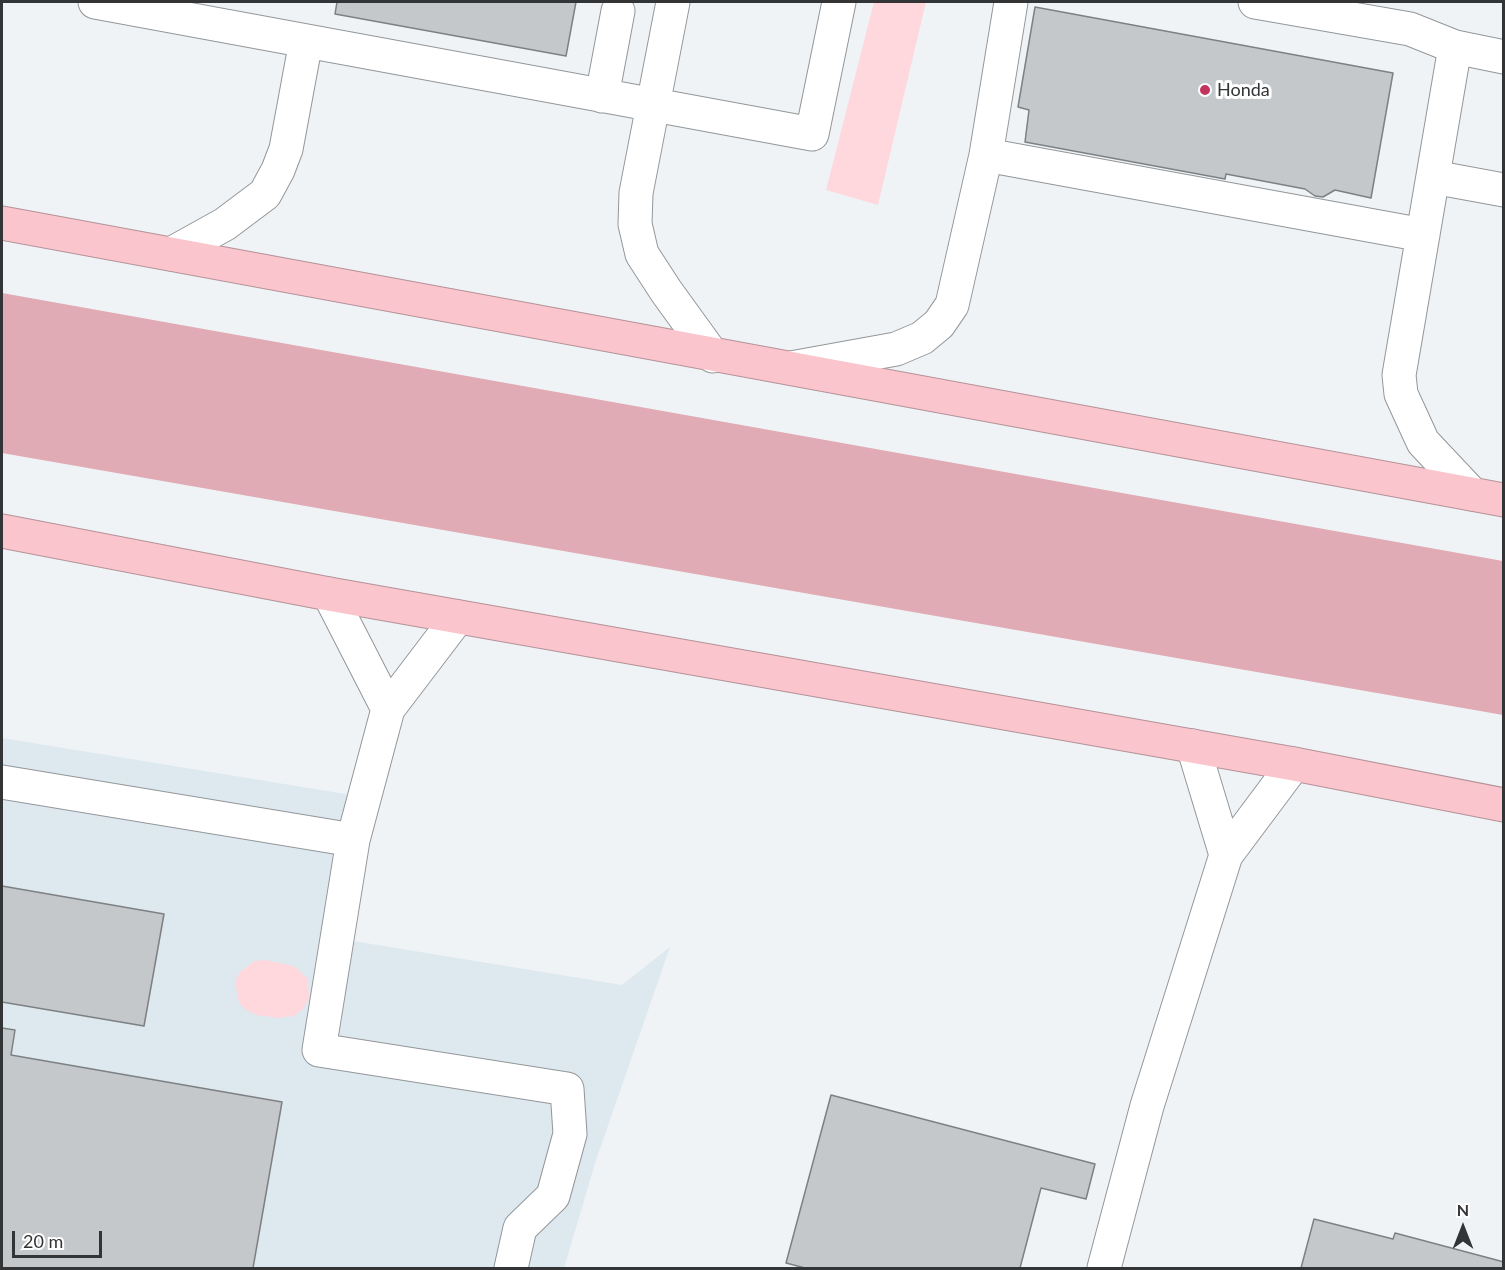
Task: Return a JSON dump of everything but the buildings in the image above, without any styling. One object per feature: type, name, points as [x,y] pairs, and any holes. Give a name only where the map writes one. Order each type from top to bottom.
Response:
[{"type":"highway","points":[[2,223],[1503,500]]},
{"type":"highway","points":[[2,531],[329,594],[1294,764],[1503,805]]},
{"type":"lane","points":[[95,2],[813,134],[839,2]]},
{"type":"lane","points":[[673,2],[636,193],[635,224],[642,254],[713,356]]},
{"type":"lane","points":[[790,368],[896,349],[922,338],[939,324],[952,305],[986,155],[1011,2]]},
{"type":"lane","points":[[1255,2],[1410,29],[1455,47],[1503,57]]},
{"type":"lane","points":[[602,96],[618,11]]},
{"type":"lane","points":[[171,254],[225,224],[265,194],[279,170],[286,149],[306,41]]},
{"type":"lane","points":[[1455,47],[1399,375],[1401,394],[1423,442],[1472,494]]},
{"type":"lane","points":[[986,155],[1422,235]]},
{"type":"lane","points":[[1433,177],[1503,190]]},
{"type":"lane","points":[[329,594],[388,709]]},
{"type":"lane","points":[[458,617],[388,709],[353,840],[319,1050],[567,1089],[570,1134],[553,1196],[520,1228],[511,1269]]},
{"type":"lane","points":[[1193,746],[1226,855]]},
{"type":"lane","points":[[1104,1269],[1147,1106],[1226,855],[1294,764]]},
{"type":"lane","points":[[2,782],[353,840]]},
{"type":"shaded area","points":[[874,2],[926,2],[878,205],[826,190]]},
{"type":"shaded area","points":[[2,293],[1503,561],[1503,715],[2,453]]},
{"type":"shaded area","points":[[2,738],[376,799],[353,941],[622,985],[670,947],[596,1160],[564,1268],[2,1268]]},
{"type":"shaded area","points":[[265,960],[294,966],[308,979],[309,998],[303,1009],[294,1016],[277,1018],[257,1015],[246,1010],[239,1003],[235,982],[240,972],[254,961]]},
{"type":"place","name":"Honda","points":[[1205,90]]}]
